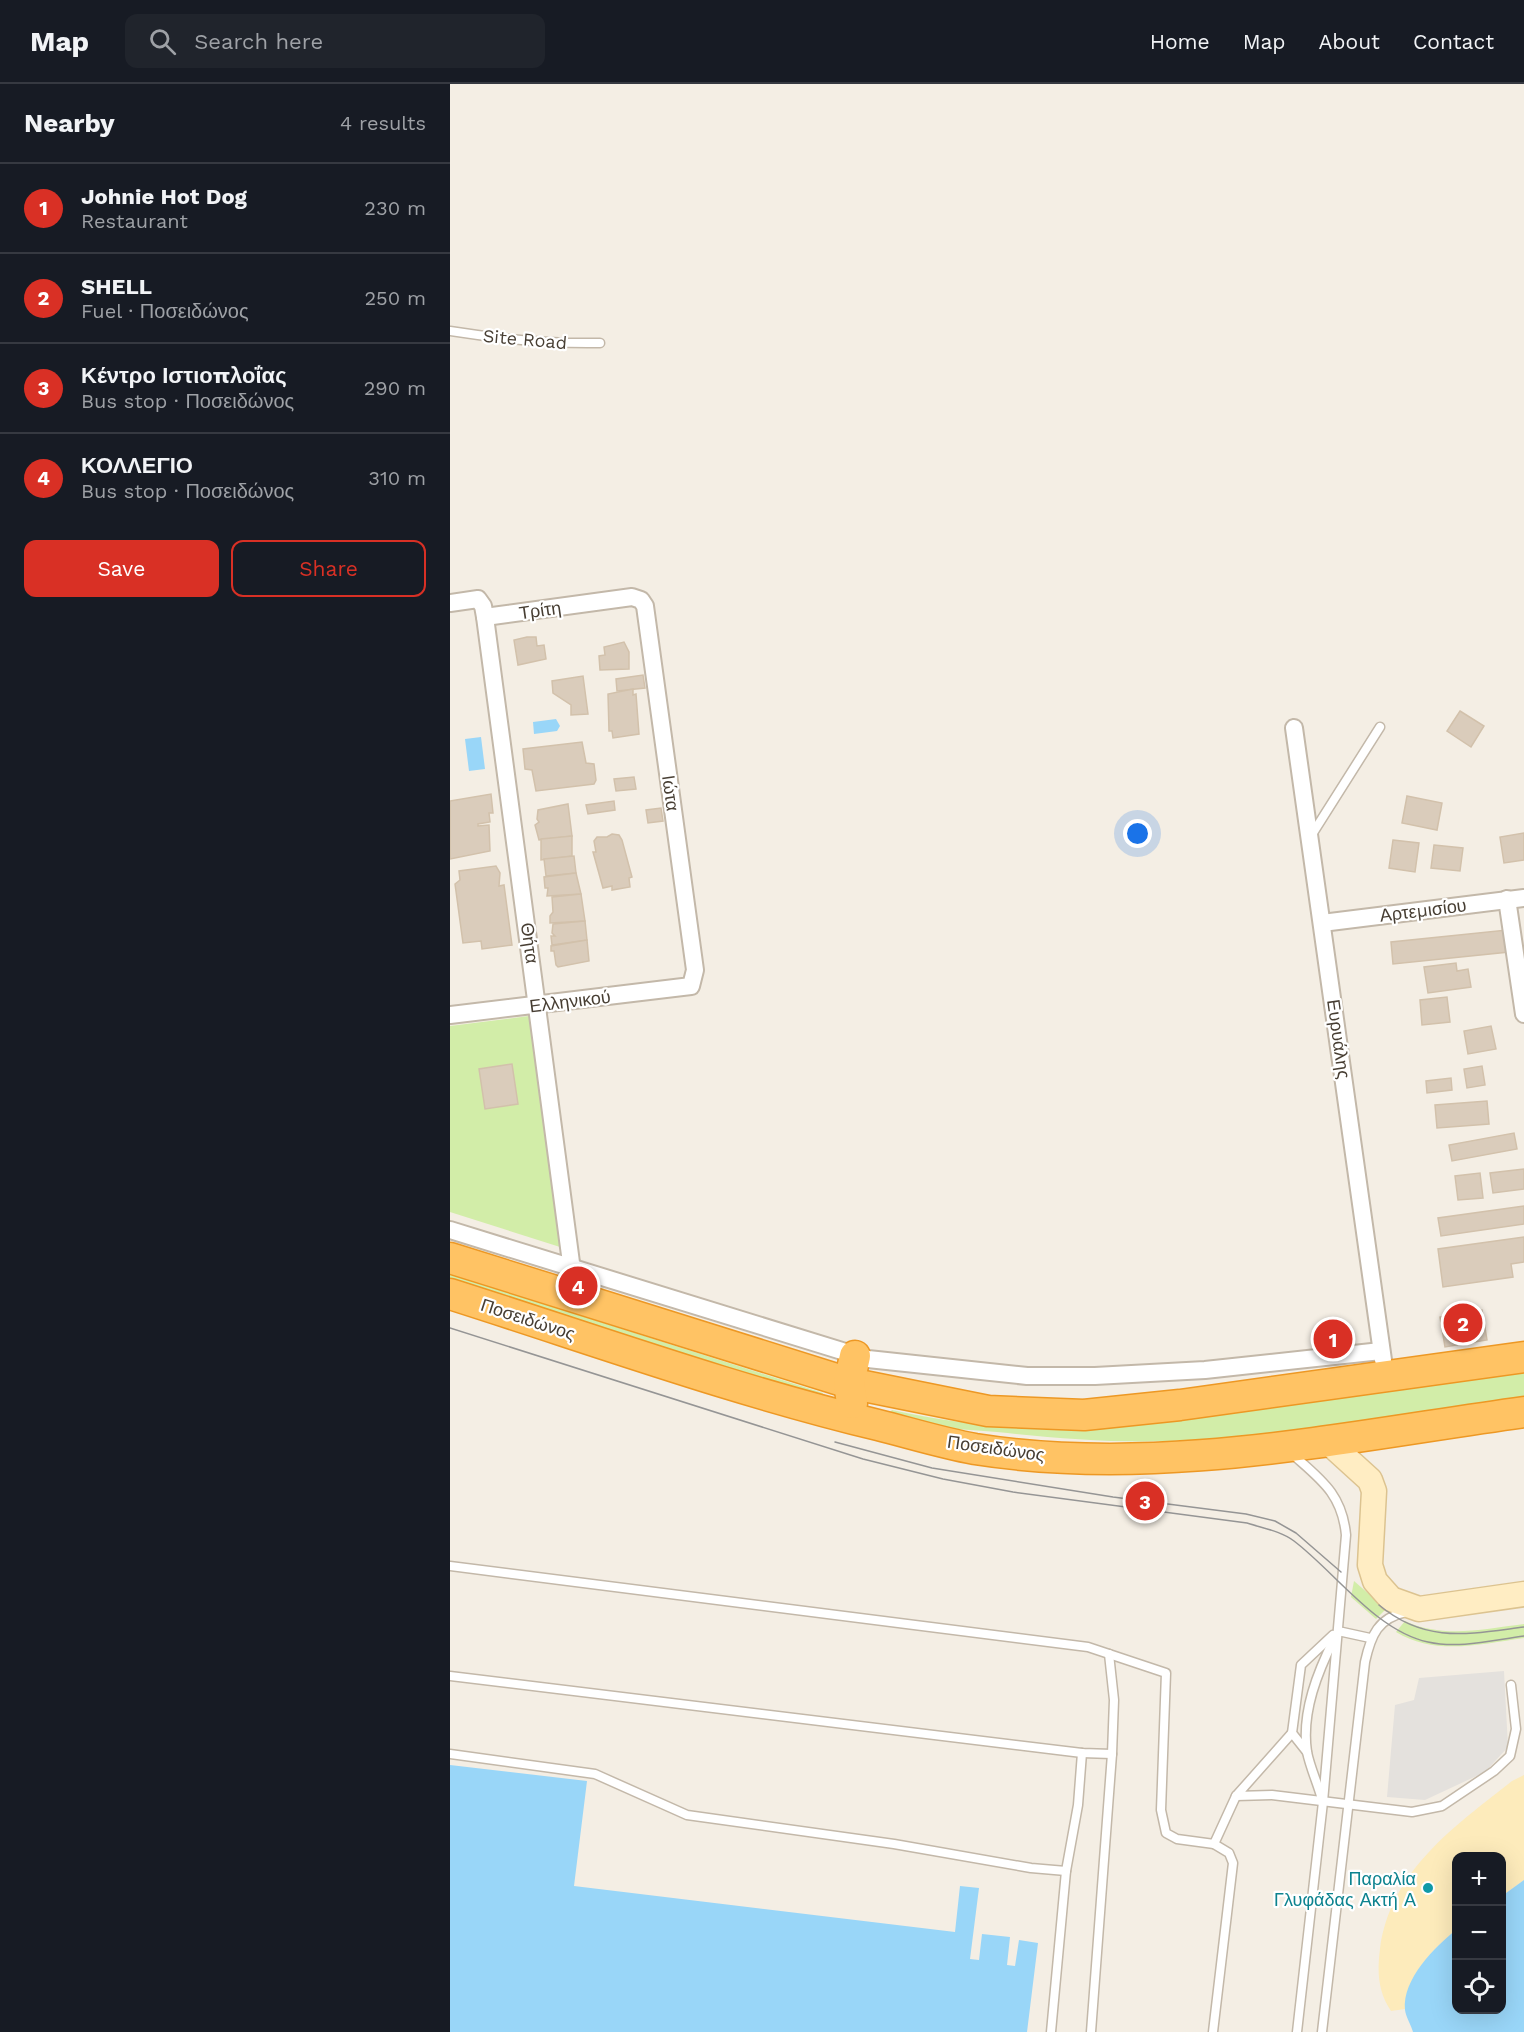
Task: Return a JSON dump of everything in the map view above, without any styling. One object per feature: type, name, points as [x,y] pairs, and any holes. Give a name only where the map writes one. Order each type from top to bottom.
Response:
[{"type":"highway","name":"Ποσειδώνος","points":[[450,1258],[852,1369],[987,1411],[1084,1416],[1180,1405],[1383,1364],[1524,1357]]},
{"type":"highway","name":"Ποσειδώνος","points":[[450,1294],[765,1396],[974,1449],[1069,1457],[1174,1458],[1284,1448],[1524,1412]]},
{"type":"highway","points":[[852,1369],[855,1419]]},
{"type":"street","name":"Τρίτη","points":[[485,617],[632,597],[641,600]]},
{"type":"street","points":[[450,603],[478,599],[483,606],[485,617]]},
{"type":"street","name":"Ιώτα","points":[[641,600],[645,606],[695,970],[691,986]]},
{"type":"street","name":"Θήτα","points":[[485,617],[539,1005],[572,1270]]},
{"type":"street","name":"Ευρυάλης","points":[[1294,728],[1383,1364]]},
{"type":"street","name":"Αρτεμισίου","points":[[1322,923],[1524,898]]},
{"type":"street","points":[[1507,899],[1524,1014]]},
{"type":"street","name":"Ελληνικού","points":[[450,1015],[691,986]]},
{"type":"street","points":[[450,1230],[572,1270],[852,1369],[1028,1376],[1095,1376],[1383,1364]]},
{"type":"street","points":[[1326,1440],[1370,1480],[1374,1491],[1370,1565],[1376,1581],[1391,1599],[1419,1609],[1524,1594]]},
{"type":"lane","name":"Site Road","points":[[450,331],[498,339],[600,344]]},
{"type":"lane","points":[[1310,838],[1380,728]]},
{"type":"lane","points":[[1284,1448],[1330,1487],[1341,1509],[1346,1535],[1323,1802],[1297,2032]]},
{"type":"lane","points":[[450,1566],[1088,1647],[1166,1673],[1161,1810],[1164,1828],[1170,1836],[1177,1839],[1214,1844],[1229,1853],[1233,1863],[1213,2032]]},
{"type":"lane","points":[[1322,2032],[1365,1662],[1371,1638],[1391,1615],[1419,1609]]},
{"type":"lane","points":[[1338,1631],[1371,1638]]},
{"type":"lane","points":[[1214,1844],[1236,1796],[1292,1733],[1301,1665],[1338,1631]]},
{"type":"lane","points":[[1323,1802],[1308,1752],[1306,1730],[1316,1675],[1338,1631]]},
{"type":"lane","points":[[1091,2032],[1112,1754],[1114,1700],[1109,1654]]},
{"type":"lane","points":[[450,1676],[1082,1753],[1112,1754]]},
{"type":"lane","points":[[1236,1796],[1272,1795],[1412,1812],[1432,1810],[1494,1771],[1510,1756],[1516,1740],[1511,1685]]},
{"type":"lane","points":[[1292,1733],[1308,1752]]},
{"type":"lane","points":[[1051,2032],[1066,1871],[1078,1805],[1082,1753]]},
{"type":"lane","points":[[450,1754],[595,1774],[687,1815],[894,1844],[1031,1868],[1066,1871]]},
{"type":"green space","points":[[529,1016],[560,1247],[450,1212],[450,1026]]},
{"type":"green space","points":[[450,1274],[823,1393],[821,1398],[450,1281]]},
{"type":"green space","points":[[1524,1372],[1524,1399],[1303,1431],[1214,1439],[1104,1441],[1061,1438],[928,1425],[890,1412],[892,1410],[951,1421],[1011,1426],[1071,1428],[1131,1426]]},
{"type":"green space","points":[[1354,1581],[1386,1609],[1376,1619],[1351,1597]]},
{"type":"green space","points":[[1405,1621],[1420,1627],[1449,1631],[1524,1624],[1524,1638],[1475,1645],[1426,1644],[1396,1632]]},
{"type":"sand","name":"Παραλία Γλυφάδας Ακτή Α","points":[[1524,1775],[1524,1880],[1506,1893],[1506,1852],[1452,1852],[1452,1934],[1429,1956],[1417,1973],[1405,2009],[1391,2011],[1383,1997],[1379,1966],[1386,1921],[1397,1896],[1411,1873],[1448,1833],[1512,1781]]},
{"type":"shaded area","points":[[1504,1671],[1508,1747],[1485,1772],[1425,1800],[1387,1797],[1395,1705],[1414,1700],[1419,1678]]},
{"type":"water","points":[[556,719],[560,726],[557,731],[534,734],[533,722]]},
{"type":"water","points":[[481,737],[485,769],[469,771],[465,739]]},
{"type":"water","points":[[450,1765],[587,1781],[574,1886],[955,1932],[960,1886],[979,1888],[970,1959],[979,1960],[982,1934],[1010,1937],[1007,1965],[1015,1966],[1019,1940],[1038,1943],[1027,2032],[450,2032]]},
{"type":"water","points":[[1524,1880],[1524,2032],[1413,2032],[1405,2010],[1405,1998],[1409,1987],[1414,1976],[1430,1955],[1452,1934],[1452,2014],[1506,2014],[1506,1893]]},
{"type":"building","points":[[536,637],[537,646],[544,645],[546,659],[518,665],[514,640]]},
{"type":"building","points":[[624,642],[629,652],[629,669],[600,670],[599,656],[605,655],[604,647]]},
{"type":"building","points":[[643,675],[645,688],[617,691],[616,679]]},
{"type":"building","points":[[583,676],[588,714],[571,715],[571,705],[553,693],[552,681]]},
{"type":"building","points":[[633,689],[633,695],[636,694],[639,734],[613,738],[612,731],[609,731],[608,694]]},
{"type":"building","points":[[1460,711],[1484,726],[1471,747],[1447,731]]},
{"type":"building","points":[[582,742],[586,763],[594,764],[596,780],[594,784],[536,791],[532,770],[525,769],[523,749]]},
{"type":"building","points":[[634,777],[636,789],[616,791],[614,779]]},
{"type":"building","points":[[491,794],[493,813],[489,813],[490,822],[478,824],[478,826],[489,825],[490,851],[450,859],[450,801]]},
{"type":"building","points":[[1407,796],[1442,803],[1437,830],[1402,823]]},
{"type":"building","points":[[614,801],[615,810],[588,814],[586,805]]},
{"type":"building","points":[[568,804],[572,836],[539,840],[535,825],[539,822],[538,810]]},
{"type":"building","points":[[661,808],[663,821],[648,823],[646,810]]},
{"type":"building","points":[[1524,833],[1524,860],[1504,863],[1500,837]]},
{"type":"building","points":[[612,834],[619,835],[622,840],[632,877],[629,878],[630,887],[612,890],[612,886],[603,888],[593,852],[596,852],[594,841],[597,837],[607,837]]},
{"type":"building","points":[[572,836],[572,856],[541,860],[541,839]]},
{"type":"building","points":[[1393,840],[1419,843],[1415,872],[1389,868]]},
{"type":"building","points":[[1434,845],[1463,848],[1460,871],[1431,868]]},
{"type":"building","points":[[574,856],[576,873],[546,876],[544,859]]},
{"type":"building","points":[[496,866],[500,873],[499,886],[504,885],[512,945],[482,949],[481,941],[463,943],[455,884],[460,880],[459,871]]},
{"type":"building","points":[[576,873],[581,894],[547,896],[548,888],[545,888],[544,877]]},
{"type":"building","points":[[581,894],[585,921],[550,923],[550,916],[553,912],[552,897]]},
{"type":"building","points":[[585,921],[587,940],[552,945],[551,936],[555,936],[552,933],[553,924]]},
{"type":"building","points":[[1507,930],[1509,952],[1393,964],[1391,942]]},
{"type":"building","points":[[587,940],[589,961],[558,967],[556,965],[551,946]]},
{"type":"building","points":[[1456,963],[1457,971],[1468,969],[1471,987],[1428,993],[1424,967]]},
{"type":"building","points":[[1447,997],[1450,1022],[1422,1025],[1420,1000]]},
{"type":"building","points":[[1491,1026],[1496,1049],[1468,1054],[1464,1031]]},
{"type":"building","points":[[512,1064],[518,1104],[485,1109],[479,1069]]},
{"type":"building","points":[[1482,1066],[1485,1085],[1467,1088],[1464,1069]]},
{"type":"building","points":[[1451,1078],[1452,1090],[1427,1093],[1426,1081]]},
{"type":"building","points":[[1487,1101],[1489,1124],[1437,1128],[1435,1105]]},
{"type":"building","points":[[1514,1133],[1517,1149],[1452,1161],[1449,1145]]},
{"type":"building","points":[[1524,1169],[1524,1189],[1493,1193],[1490,1173]]},
{"type":"building","points":[[1480,1173],[1483,1198],[1458,1200],[1455,1176]]},
{"type":"building","points":[[1524,1206],[1524,1224],[1441,1236],[1438,1218]]},
{"type":"building","points":[[1524,1237],[1524,1262],[1511,1264],[1513,1277],[1443,1287],[1438,1249]]},
{"type":"building","points":[[1482,1310],[1487,1340],[1445,1347],[1440,1317]]},
{"type":"tram line","points":[[450,1328],[863,1459],[943,1479],[1013,1492],[1247,1523],[1277,1532],[1294,1541],[1357,1599],[1391,1626],[1409,1636],[1428,1642],[1452,1645],[1524,1636]]},
{"type":"tram line","points":[[835,1442],[932,1468],[1113,1497],[1246,1514],[1275,1521],[1296,1533],[1341,1572]]},
{"type":"tram line","points":[[1379,1605],[1396,1617],[1431,1631],[1466,1633],[1524,1627]]},
{"type":"place","name":"ΚΟΛΛΕΓΙΟ","points":[[578,1286]]},
{"type":"place","name":"SHELL","points":[[1463,1323]]},
{"type":"place","name":"Johnie Hot Dog","points":[[1333,1339]]},
{"type":"place","name":"Κέντρο Ιστιοπλοΐας","points":[[1145,1501]]},
{"type":"place","name":"Παραλία Γλυφάδας Ακτή Α","points":[[1428,1888]]}]
